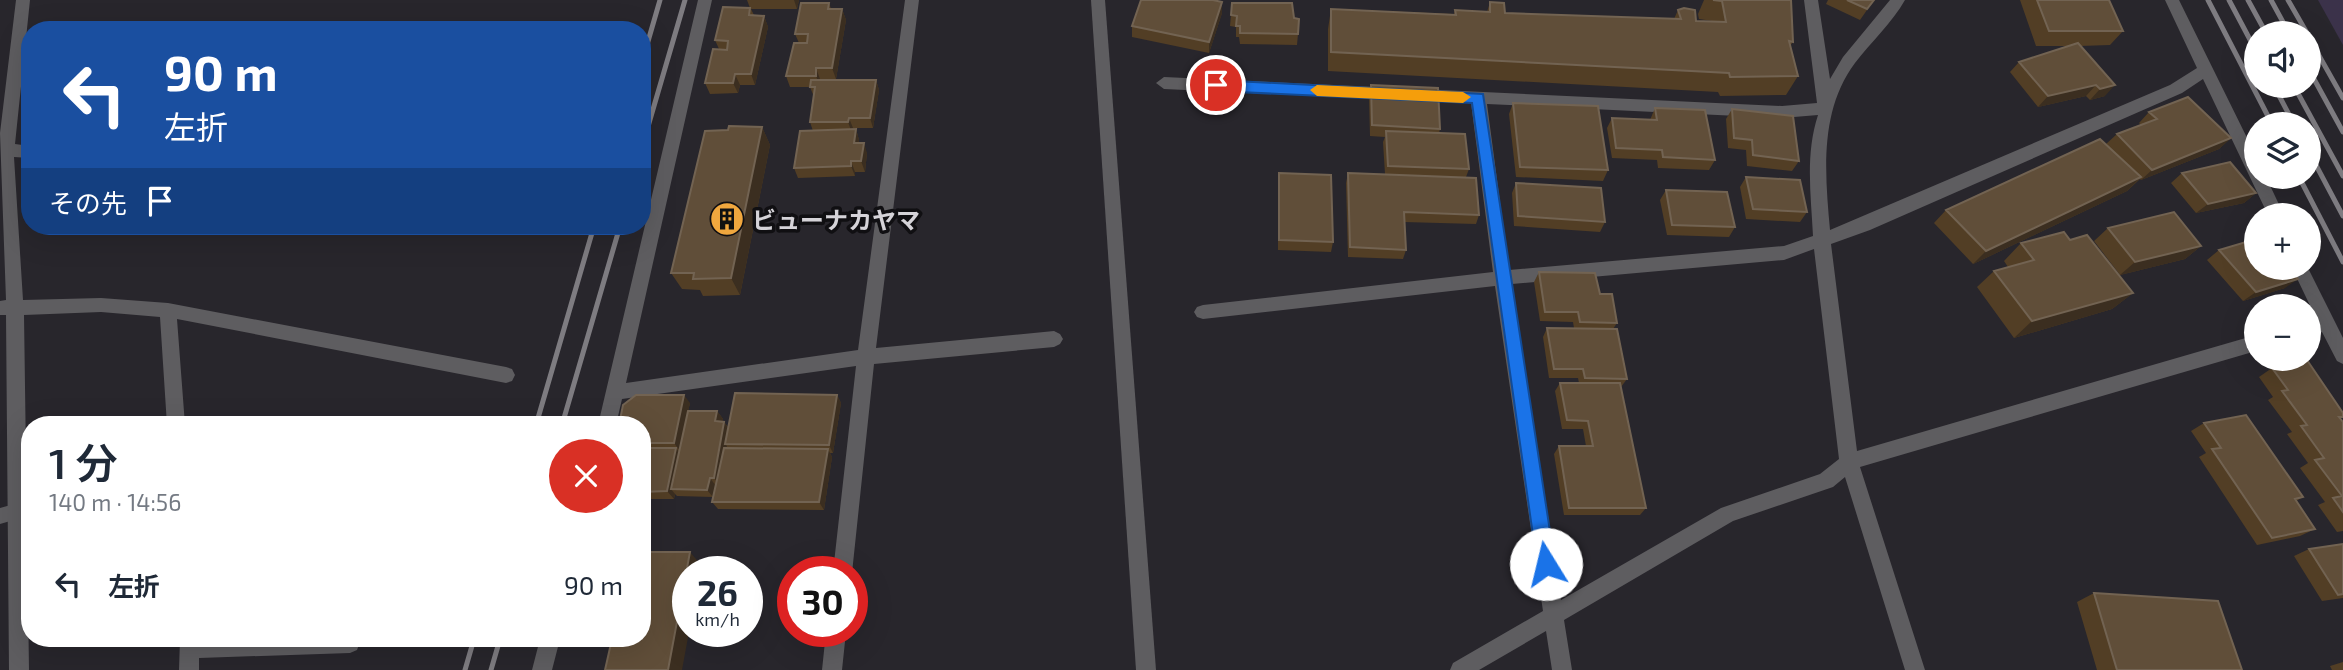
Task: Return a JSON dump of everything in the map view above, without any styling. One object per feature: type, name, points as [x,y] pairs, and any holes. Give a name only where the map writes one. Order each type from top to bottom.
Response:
[{"type":"street","points":[[19,670],[18,510],[7,307],[6,150],[23,0]]},
{"type":"street","points":[[609,416],[705,0]]},
{"type":"street","points":[[845,556],[866,357],[912,0]]},
{"type":"street","points":[[1098,0],[1146,670]]},
{"type":"street","points":[[1811,0],[1826,108]]},
{"type":"street","points":[[1898,0],[1849,61],[1826,108],[1819,136],[1818,158],[1822,242],[1849,462],[1915,670]]},
{"type":"street","points":[[2172,0],[2244,147]]},
{"type":"street","points":[[1203,312],[1502,278],[1784,253],[1822,242],[2176,89],[2207,69]]},
{"type":"street","points":[[1164,83],[1782,112],[1826,108]]},
{"type":"street","points":[[1478,98],[1502,278],[1562,670]]},
{"type":"street","points":[[6,150],[21,151]]},
{"type":"street","points":[[2306,280],[2343,356]]},
{"type":"street","points":[[7,307],[101,305],[169,310],[506,375]]},
{"type":"street","points":[[169,310],[175,416]]},
{"type":"street","points":[[2321,324],[2326,323]]},
{"type":"street","points":[[615,392],[866,357],[1054,339]]},
{"type":"street","points":[[1460,670],[1728,514],[1825,481],[1849,462],[2244,347]]},
{"type":"street","points":[[189,670],[190,647]]},
{"type":"street","points":[[542,670],[548,647]]},
{"type":"street","points":[[832,670],[834,647]]},
{"type":"lane","points":[[0,516],[18,510]]},
{"type":"shaded area","points":[[2318,0],[2343,0],[2343,45]]},
{"type":"building","points":[[1141,0],[1222,2],[1209,42],[1132,26]]},
{"type":"building","points":[[1713,0],[1791,0],[1793,42],[1789,41],[1798,76],[1730,77],[1729,73],[1331,52],[1331,9],[1456,15],[1455,10],[1490,12],[1490,2],[1504,3],[1505,13],[1681,19],[1678,10],[1684,8],[1695,10],[1696,21],[1726,22],[1722,1]]},
{"type":"building","points":[[1847,0],[1874,0],[1867,9]]},
{"type":"building","points":[[2037,0],[2109,0],[2123,31],[2049,31]]},
{"type":"building","points":[[801,3],[829,3],[828,9],[842,9],[832,68],[816,68],[816,76],[786,76],[794,43],[807,43],[808,34],[795,34]]},
{"type":"building","points":[[1232,3],[1292,3],[1294,18],[1299,19],[1298,34],[1240,33],[1240,26],[1236,26],[1237,16],[1231,15]]},
{"type":"building","points":[[723,7],[750,8],[749,15],[764,16],[751,74],[735,74],[733,83],[705,83],[713,49],[727,50],[728,41],[715,40]]},
{"type":"building","points":[[2078,43],[2115,85],[2100,89],[2096,85],[2048,96],[2019,62]]},
{"type":"building","points":[[811,80],[876,80],[870,118],[849,118],[848,122],[810,122],[815,87],[810,87]]},
{"type":"building","points":[[1371,85],[1438,88],[1440,129],[1372,125]]},
{"type":"building","points":[[2188,97],[2231,138],[2152,170],[2117,134],[2157,119],[2149,112]]},
{"type":"building","points":[[1513,103],[1598,106],[1608,170],[1520,167]]},
{"type":"building","points":[[1655,108],[1705,110],[1715,160],[1663,157],[1662,150],[1616,148],[1612,118],[1657,120]]},
{"type":"building","points":[[1732,109],[1793,116],[1799,161],[1753,155],[1752,140],[1734,138]]},
{"type":"building","name":"ビューナカヤマ","points":[[729,126],[762,127],[731,278],[693,279],[694,273],[671,273],[705,131],[728,130]]},
{"type":"building","points":[[856,129],[854,143],[864,143],[861,161],[851,161],[851,166],[794,168],[800,131]]},
{"type":"building","points":[[1386,131],[1465,134],[1469,169],[1388,166]]},
{"type":"building","points":[[2100,139],[2141,177],[1986,251],[1946,210]]},
{"type":"building","points":[[2230,162],[2244,179],[2244,189],[2253,189],[2256,193],[2208,204],[2182,173]]},
{"type":"building","points":[[1279,173],[1331,175],[1333,242],[1279,240]]},
{"type":"building","points":[[1348,173],[1476,178],[1479,215],[1404,212],[1406,250],[1350,247]]},
{"type":"building","points":[[1746,177],[1800,180],[1807,212],[1753,209]]},
{"type":"building","points":[[1516,183],[1601,188],[1605,222],[1518,216]]},
{"type":"building","points":[[1666,190],[1727,192],[1735,227],[1672,225]]},
{"type":"building","points":[[2174,212],[2201,246],[2135,262],[2108,228]]},
{"type":"building","points":[[2064,232],[2070,240],[2087,235],[2133,293],[2032,321],[1994,271],[2034,260],[2021,243]]},
{"type":"building","points":[[2244,243],[2244,278],[2219,250]]},
{"type":"building","points":[[1539,272],[1595,273],[1600,294],[1612,294],[1617,323],[1580,322],[1578,312],[1545,312]]},
{"type":"building","points":[[2245,280],[2295,280],[2256,292]]},
{"type":"building","points":[[1547,328],[1617,329],[1627,379],[1585,378],[1583,369],[1554,369]]},
{"type":"building","points":[[2274,371],[2314,371],[2343,413],[2343,417],[2339,417],[2343,422],[2343,512],[2333,498],[2342,496],[2315,460],[2324,458],[2301,426],[2307,425],[2282,391],[2288,390]]},
{"type":"building","points":[[1560,383],[1620,383],[1646,508],[1569,508],[1559,446],[1593,446],[1588,421],[1567,420]]},
{"type":"building","points":[[735,393],[837,395],[829,445],[725,444]]},
{"type":"building","points":[[636,395],[684,395],[674,443],[651,443],[651,416],[621,416],[623,405]]},
{"type":"building","points":[[688,411],[717,411],[715,421],[724,422],[714,478],[710,478],[707,490],[671,489]]},
{"type":"building","points":[[2246,415],[2303,497],[2295,499],[2315,529],[2272,538],[2212,449],[2221,448],[2204,423]]},
{"type":"building","points":[[651,448],[676,448],[667,491],[651,492]]},
{"type":"building","points":[[724,448],[828,449],[819,502],[712,502]]},
{"type":"building","points":[[2343,544],[2343,594],[2338,595],[2309,549]]},
{"type":"building","points":[[651,552],[690,552],[689,556],[672,556],[672,647],[668,670],[605,670],[610,647],[651,647]]},
{"type":"building","points":[[2094,593],[2218,601],[2242,670],[2117,670]]},
{"type":"railway","points":[[651,31],[660,0]]},
{"type":"railway","points":[[651,116],[685,0]]},
{"type":"railway","points":[[2208,0],[2266,112]]},
{"type":"railway","points":[[2229,0],[2244,28]]},
{"type":"railway","points":[[2248,0],[2259,21]]},
{"type":"railway","points":[[2271,0],[2282,21]]},
{"type":"railway","points":[[2288,0],[2300,21]]},
{"type":"railway","points":[[2321,59],[2343,98]]},
{"type":"railway","points":[[2321,92],[2343,132]]},
{"type":"railway","points":[[2280,98],[2288,112]]},
{"type":"railway","points":[[2301,98],[2343,176]]},
{"type":"railway","points":[[2321,175],[2343,216]]},
{"type":"railway","points":[[2305,189],[2343,262]]},
{"type":"railway","points":[[539,416],[591,235]]},
{"type":"railway","points":[[565,416],[617,235]]},
{"type":"railway","points":[[465,670],[472,647]]},
{"type":"railway","points":[[491,670],[498,647]]},
{"type":"slow traffic","points":[[1317,90],[1463,97]]},
{"type":"place","name":"ビューナカヤマ","points":[[727,219]]},
{"type":"route","points":[[1216,85],[1478,98],[1502,278],[1546,564]]}]
